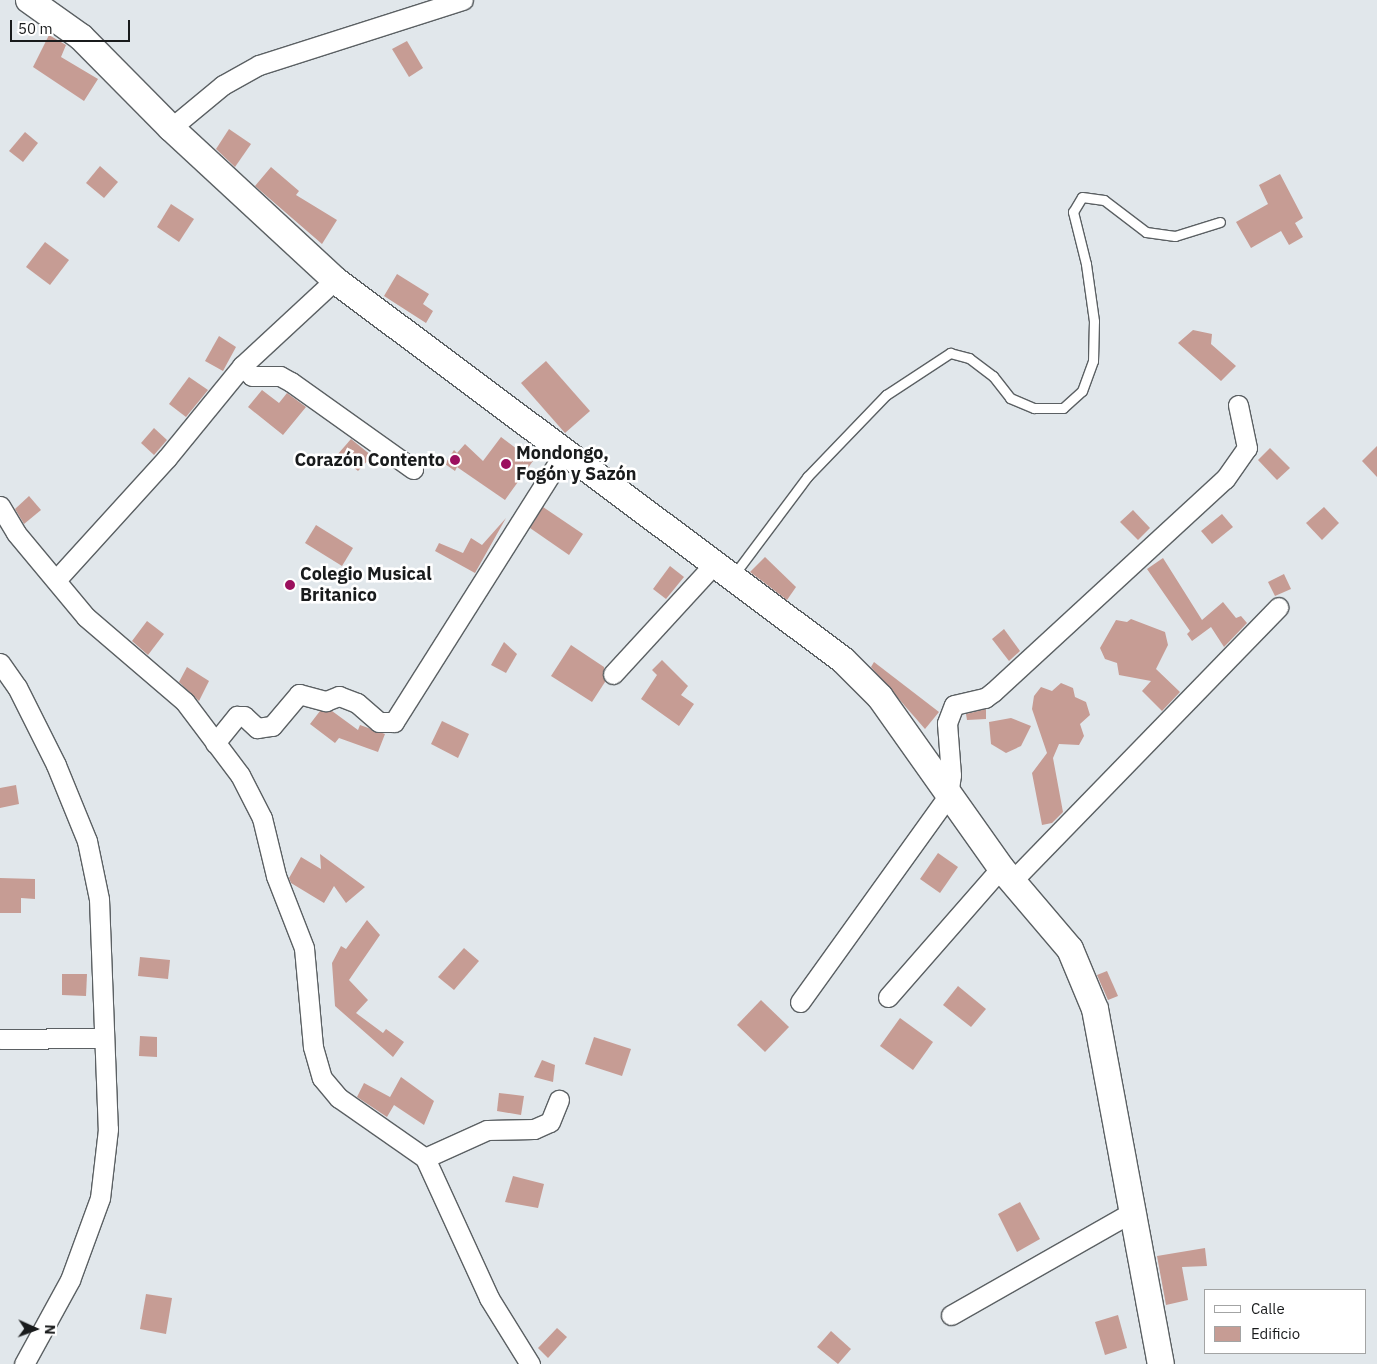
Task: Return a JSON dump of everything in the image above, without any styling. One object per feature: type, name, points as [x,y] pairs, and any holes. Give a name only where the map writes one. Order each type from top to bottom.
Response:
[{"type":"street","points":[[29,0],[81,37],[171,128],[335,280],[724,569],[843,660],[880,697],[948,796],[1006,875],[1070,949],[1096,1009],[1161,1364]]},
{"type":"street","points":[[171,128],[223,85],[259,65],[463,0]]},
{"type":"street","points":[[56,580],[167,458],[242,366],[335,280]]},
{"type":"street","points":[[242,366],[252,376],[280,376],[291,382],[412,469]]},
{"type":"street","points":[[800,1002],[948,796],[951,775],[947,723],[954,705],[985,698],[993,692],[1225,479],[1247,448],[1238,405]]},
{"type":"street","points":[[215,743],[237,716],[244,716],[257,728],[272,726],[299,694],[326,701],[339,696],[357,702],[379,722],[394,722],[565,451]]},
{"type":"street","points":[[0,506],[16,533],[86,617],[185,702],[240,775],[262,818],[276,876],[304,948],[313,1047],[322,1078],[339,1098],[425,1158],[490,1298],[530,1364]]},
{"type":"street","points":[[613,674],[724,569]]},
{"type":"street","points":[[888,997],[1006,875],[1278,607]]},
{"type":"street","points":[[0,663],[17,688],[56,765],[87,841],[99,899],[108,1130],[100,1198],[70,1280],[24,1364]]},
{"type":"street","points":[[0,1039],[104,1038]]},
{"type":"street","points":[[425,1158],[487,1130],[534,1129],[550,1122],[559,1100]]},
{"type":"street","points":[[951,1315],[1134,1211]]},
{"type":"lane","points":[[724,569],[807,477],[886,395],[950,353],[970,358],[994,376],[1010,398],[1034,408],[1063,408],[1082,391],[1094,361],[1094,321],[1086,264],[1072,212],[1082,197],[1104,200],[1146,232],[1175,236],[1220,222]]},
{"type":"building","points":[[49,35],[66,45],[61,57],[98,79],[84,101],[33,67]]},
{"type":"building","points":[[407,41],[423,68],[409,77],[392,49]]},
{"type":"building","points":[[229,129],[251,144],[235,167],[216,149]]},
{"type":"building","points":[[25,132],[38,143],[23,162],[9,151]]},
{"type":"building","points":[[100,166],[118,182],[104,198],[86,183]]},
{"type":"building","points":[[271,167],[299,191],[296,195],[337,220],[322,244],[255,186]]},
{"type":"building","points":[[1280,174],[1303,218],[1295,223],[1303,237],[1289,245],[1281,231],[1251,248],[1236,222],[1268,204],[1259,185]]},
{"type":"building","points":[[171,204],[194,219],[179,242],[157,227]]},
{"type":"building","points":[[45,242],[69,260],[50,285],[26,267]]},
{"type":"building","points":[[397,274],[429,294],[423,304],[433,311],[426,323],[384,296]]},
{"type":"building","points":[[1193,330],[1212,334],[1211,344],[1236,366],[1221,381],[1178,343]]},
{"type":"building","points":[[219,336],[236,347],[223,371],[205,361]]},
{"type":"building","points":[[546,361],[590,411],[565,433],[521,383]]},
{"type":"building","points":[[189,377],[208,390],[186,417],[169,404]]},
{"type":"building","points":[[262,390],[279,403],[287,393],[306,407],[283,435],[248,407]]},
{"type":"building","points":[[154,428],[167,440],[154,455],[141,443]]},
{"type":"building","points":[[501,437],[533,461],[505,500],[457,467],[455,471],[445,464],[454,450],[457,453],[465,444],[483,461]]},
{"type":"building","points":[[351,439],[372,456],[358,471],[338,454]]},
{"type":"building","points":[[1377,446],[1377,477],[1362,461]]},
{"type":"building","points":[[1270,448],[1290,468],[1277,480],[1258,460]]},
{"type":"building","points":[[29,496],[41,510],[24,524],[15,509]]},
{"type":"building","points":[[543,507],[583,534],[569,555],[530,528]]},
{"type":"building","points":[[1324,507],[1339,523],[1322,540],[1306,523]]},
{"type":"building","points":[[1133,510],[1150,528],[1138,540],[1120,522]]},
{"type":"building","points":[[1222,514],[1233,527],[1212,544],[1201,531]]},
{"type":"building","points":[[506,518],[475,573],[435,551],[439,543],[463,553],[471,538],[482,545]]},
{"type":"building","points":[[316,525],[353,548],[342,566],[305,543]]},
{"type":"building","points":[[765,557],[796,587],[787,600],[750,572]]},
{"type":"building","points":[[1163,558],[1202,620],[1223,602],[1236,618],[1241,616],[1247,623],[1224,647],[1211,627],[1192,641],[1187,634],[1190,631],[1147,569]]},
{"type":"building","points":[[670,566],[684,577],[666,599],[653,589]]},
{"type":"building","points":[[1284,574],[1291,589],[1275,596],[1268,582]]},
{"type":"building","points":[[1131,619],[1165,632],[1168,645],[1156,669],[1180,692],[1162,711],[1142,691],[1151,681],[1119,675],[1117,663],[1105,659],[1100,648],[1116,620],[1127,622]]},
{"type":"building","points":[[147,621],[164,634],[148,655],[132,641]]},
{"type":"building","points":[[1004,629],[1020,651],[1009,661],[992,639]]},
{"type":"building","points":[[504,642],[517,654],[506,673],[491,665]]},
{"type":"building","points":[[571,645],[604,667],[605,682],[592,702],[551,676]]},
{"type":"building","points":[[662,660],[688,686],[681,695],[694,704],[679,726],[641,699],[657,675],[652,670]]},
{"type":"building","points":[[874,662],[939,712],[925,729],[871,667]]},
{"type":"building","points":[[187,667],[209,681],[199,701],[179,682]]},
{"type":"building","points":[[1061,683],[1073,688],[1075,697],[1086,702],[1090,715],[1080,724],[1084,736],[1079,745],[1059,744],[1053,758],[1063,812],[1052,823],[1042,825],[1032,773],[1047,753],[1032,709],[1034,696],[1041,687],[1052,691]]},
{"type":"building","points":[[986,709],[986,719],[967,720],[966,714]]},
{"type":"building","points":[[320,711],[332,711],[358,730],[360,725],[385,734],[378,752],[339,738],[335,743],[310,724]]},
{"type":"building","points":[[1011,718],[1031,726],[1021,746],[1006,753],[991,744],[989,722]]},
{"type":"building","points":[[442,721],[469,734],[458,758],[431,744]]},
{"type":"building","points":[[16,785],[19,804],[0,808],[0,788]]},
{"type":"building","points":[[938,853],[958,867],[940,893],[920,879]]},
{"type":"building","points":[[320,854],[365,887],[346,903],[334,886],[324,903],[291,883],[289,878],[301,857],[321,869]]},
{"type":"building","points":[[0,878],[35,879],[35,899],[21,898],[21,913],[0,913]]},
{"type":"building","points":[[367,920],[380,935],[349,980],[368,1000],[356,1013],[383,1033],[386,1029],[404,1042],[393,1057],[335,1006],[332,963],[341,946],[346,949]]},
{"type":"building","points":[[464,948],[479,961],[454,990],[438,977]]},
{"type":"building","points":[[140,957],[170,960],[168,979],[138,976]]},
{"type":"building","points":[[1107,971],[1118,996],[1108,1000],[1097,975]]},
{"type":"building","points":[[62,974],[87,974],[86,996],[62,995]]},
{"type":"building","points":[[958,986],[986,1009],[971,1027],[943,1005]]},
{"type":"building","points":[[761,1000],[789,1027],[765,1052],[737,1025]]},
{"type":"building","points":[[900,1018],[933,1042],[913,1070],[880,1046]]},
{"type":"building","points":[[140,1036],[157,1037],[157,1057],[139,1056]]},
{"type":"building","points":[[594,1037],[631,1049],[622,1076],[585,1064]]},
{"type":"building","points":[[542,1060],[555,1065],[553,1082],[534,1077]]},
{"type":"building","points":[[401,1077],[434,1101],[424,1125],[394,1105],[387,1117],[357,1097],[364,1083],[390,1097]]},
{"type":"building","points":[[499,1093],[524,1096],[521,1115],[497,1111]]},
{"type":"building","points":[[513,1176],[544,1184],[538,1208],[505,1202]]},
{"type":"building","points":[[1020,1202],[1040,1239],[1017,1252],[998,1214]]},
{"type":"building","points":[[1205,1248],[1207,1266],[1182,1267],[1188,1300],[1166,1305],[1157,1256]]},
{"type":"building","points":[[146,1294],[172,1298],[166,1334],[140,1329]]},
{"type":"building","points":[[1118,1315],[1127,1348],[1105,1355],[1095,1322]]},
{"type":"building","points":[[557,1328],[567,1337],[548,1358],[538,1348]]},
{"type":"building","points":[[831,1331],[851,1349],[838,1364],[817,1347]]},
{"type":"place","name":"Corazón Contento","points":[[455,460]]},
{"type":"place","name":"Mondongo, Fogón y Sazón","points":[[506,464]]},
{"type":"place","name":"Colegio Musical Britanico","points":[[290,585]]}]
